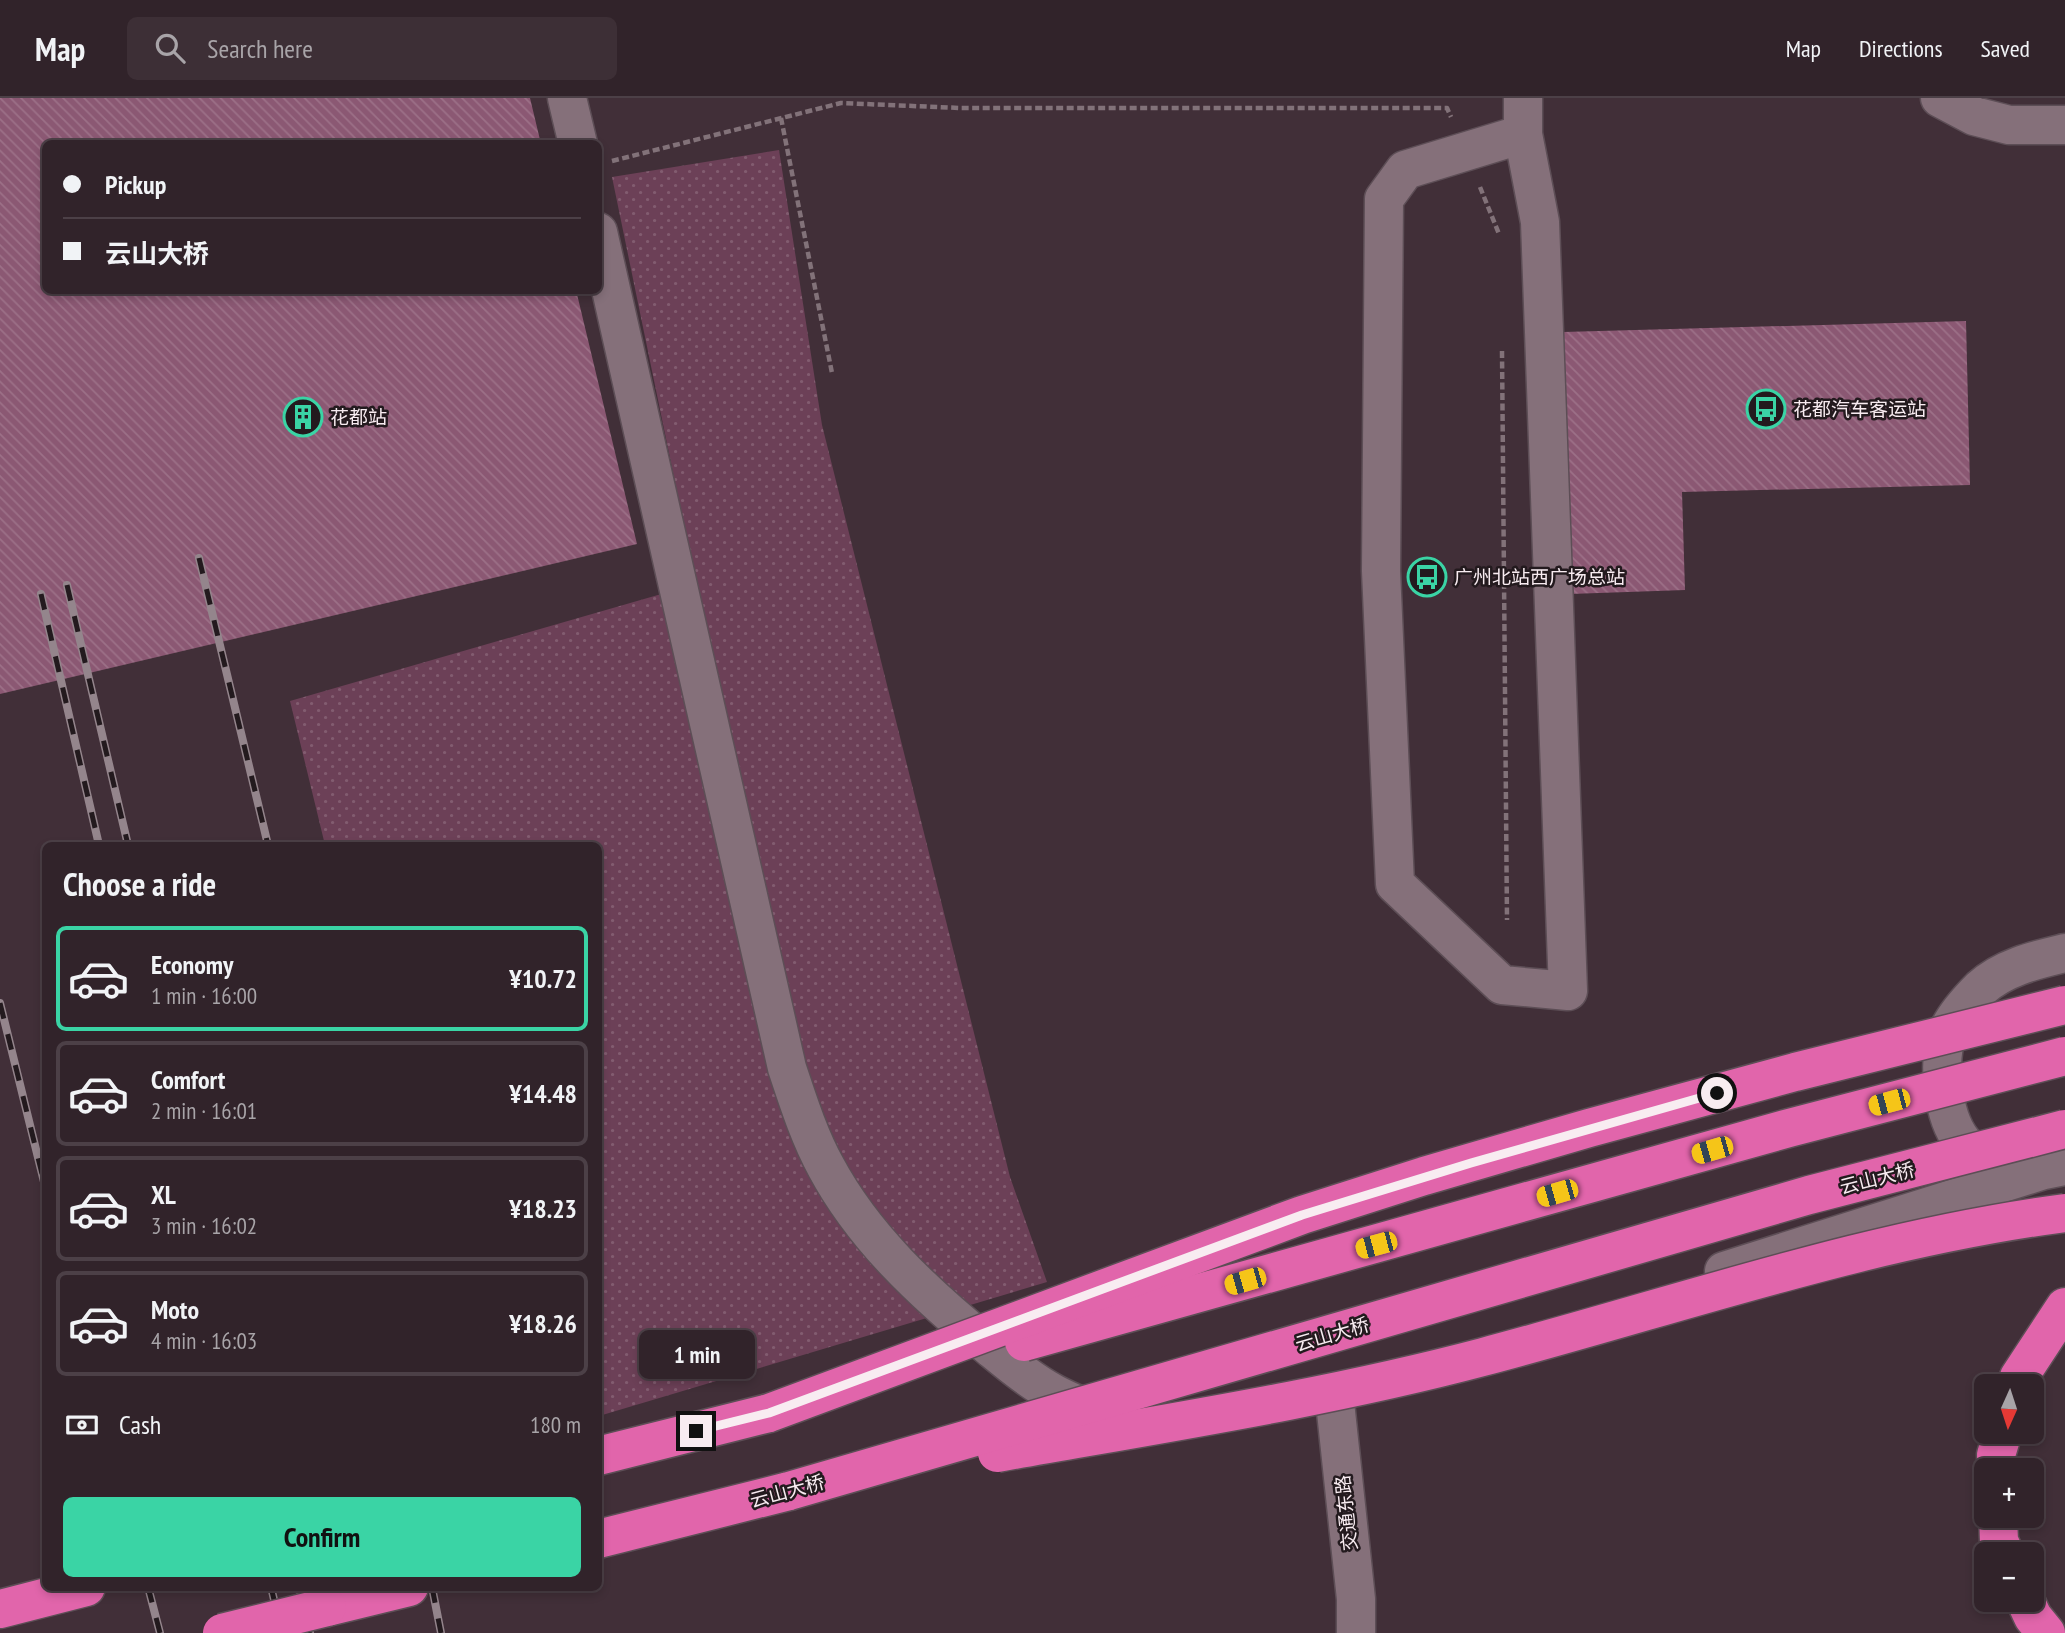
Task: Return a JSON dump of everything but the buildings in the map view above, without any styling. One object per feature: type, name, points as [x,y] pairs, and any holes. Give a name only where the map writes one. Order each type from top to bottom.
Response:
[{"type":"highway","points":[[769,1413],[1289,1220],[1424,1176],[1795,1072],[2065,1006]]},
{"type":"highway","points":[[602,1455],[769,1413],[1789,1128],[2065,1056]]},
{"type":"highway","name":"云山大桥","points":[[602,1538],[789,1491],[1809,1195],[2065,1129]]},
{"type":"highway","points":[[789,1491],[1380,1383],[1863,1250],[2065,1213]]},
{"type":"highway","points":[[2021,1374],[2065,1307]]},
{"type":"highway","points":[[0,1609],[70,1591]]},
{"type":"highway","points":[[222,1633],[392,1591]]},
{"type":"highway","points":[[2031,1612],[2046,1633]]},
{"type":"street","points":[[567,98],[577,140]]},
{"type":"street","points":[[1940,98],[1974,116],[2009,125],[2065,125]]},
{"type":"street","points":[[1523,116],[1541,222],[1568,991],[1502,985],[1395,884],[1381,571],[1384,199],[1405,170],[1465,152],[1523,116]]},
{"type":"street","points":[[602,251],[787,1068],[806,1124],[825,1167],[857,1217],[898,1265],[942,1308],[1014,1366],[1053,1393],[1120,1423],[1166,1433],[1219,1431],[2054,1168]]},
{"type":"street","points":[[2054,1168],[2007,1170],[1984,1161],[1961,1140],[1951,1122],[1945,1102],[1943,1049],[1949,1029],[1982,988],[2001,973],[2030,961],[2065,953]]},
{"type":"street","name":"交通东路","points":[[1334,1393],[1356,1599],[1356,1633]]},
{"type":"path","points":[[612,161],[841,103],[961,108],[1447,108],[1500,238]]},
{"type":"path","points":[[781,118],[832,373]]},
{"type":"path","points":[[1502,338],[1507,920]]},
{"type":"shaded area","points":[[779,150],[822,425],[1010,1177],[1047,1282],[602,1415],[602,842],[324,842],[290,701],[696,584],[612,177]]},
{"type":"railway","points":[[199,558],[267,842]]},
{"type":"railway","points":[[67,585],[127,842]]},
{"type":"railway","points":[[41,594],[98,842]]},
{"type":"railway","points":[[0,1003],[42,1174]]},
{"type":"railway","points":[[149,1591],[160,1633]]},
{"type":"railway","points":[[272,1591],[282,1633]]},
{"type":"railway","points":[[300,1591],[310,1633]]},
{"type":"railway","points":[[433,1591],[441,1633]]},
{"type":"place","name":"花都汽车客运站","points":[[1766,409]]},
{"type":"place","name":"花都站","points":[[303,417]]},
{"type":"place","name":"广州北站西广场总站","points":[[1427,577]]},
{"type":"route","points":[[696,1431],[769,1413],[1302,1215],[1424,1176],[1717,1093]]}]
